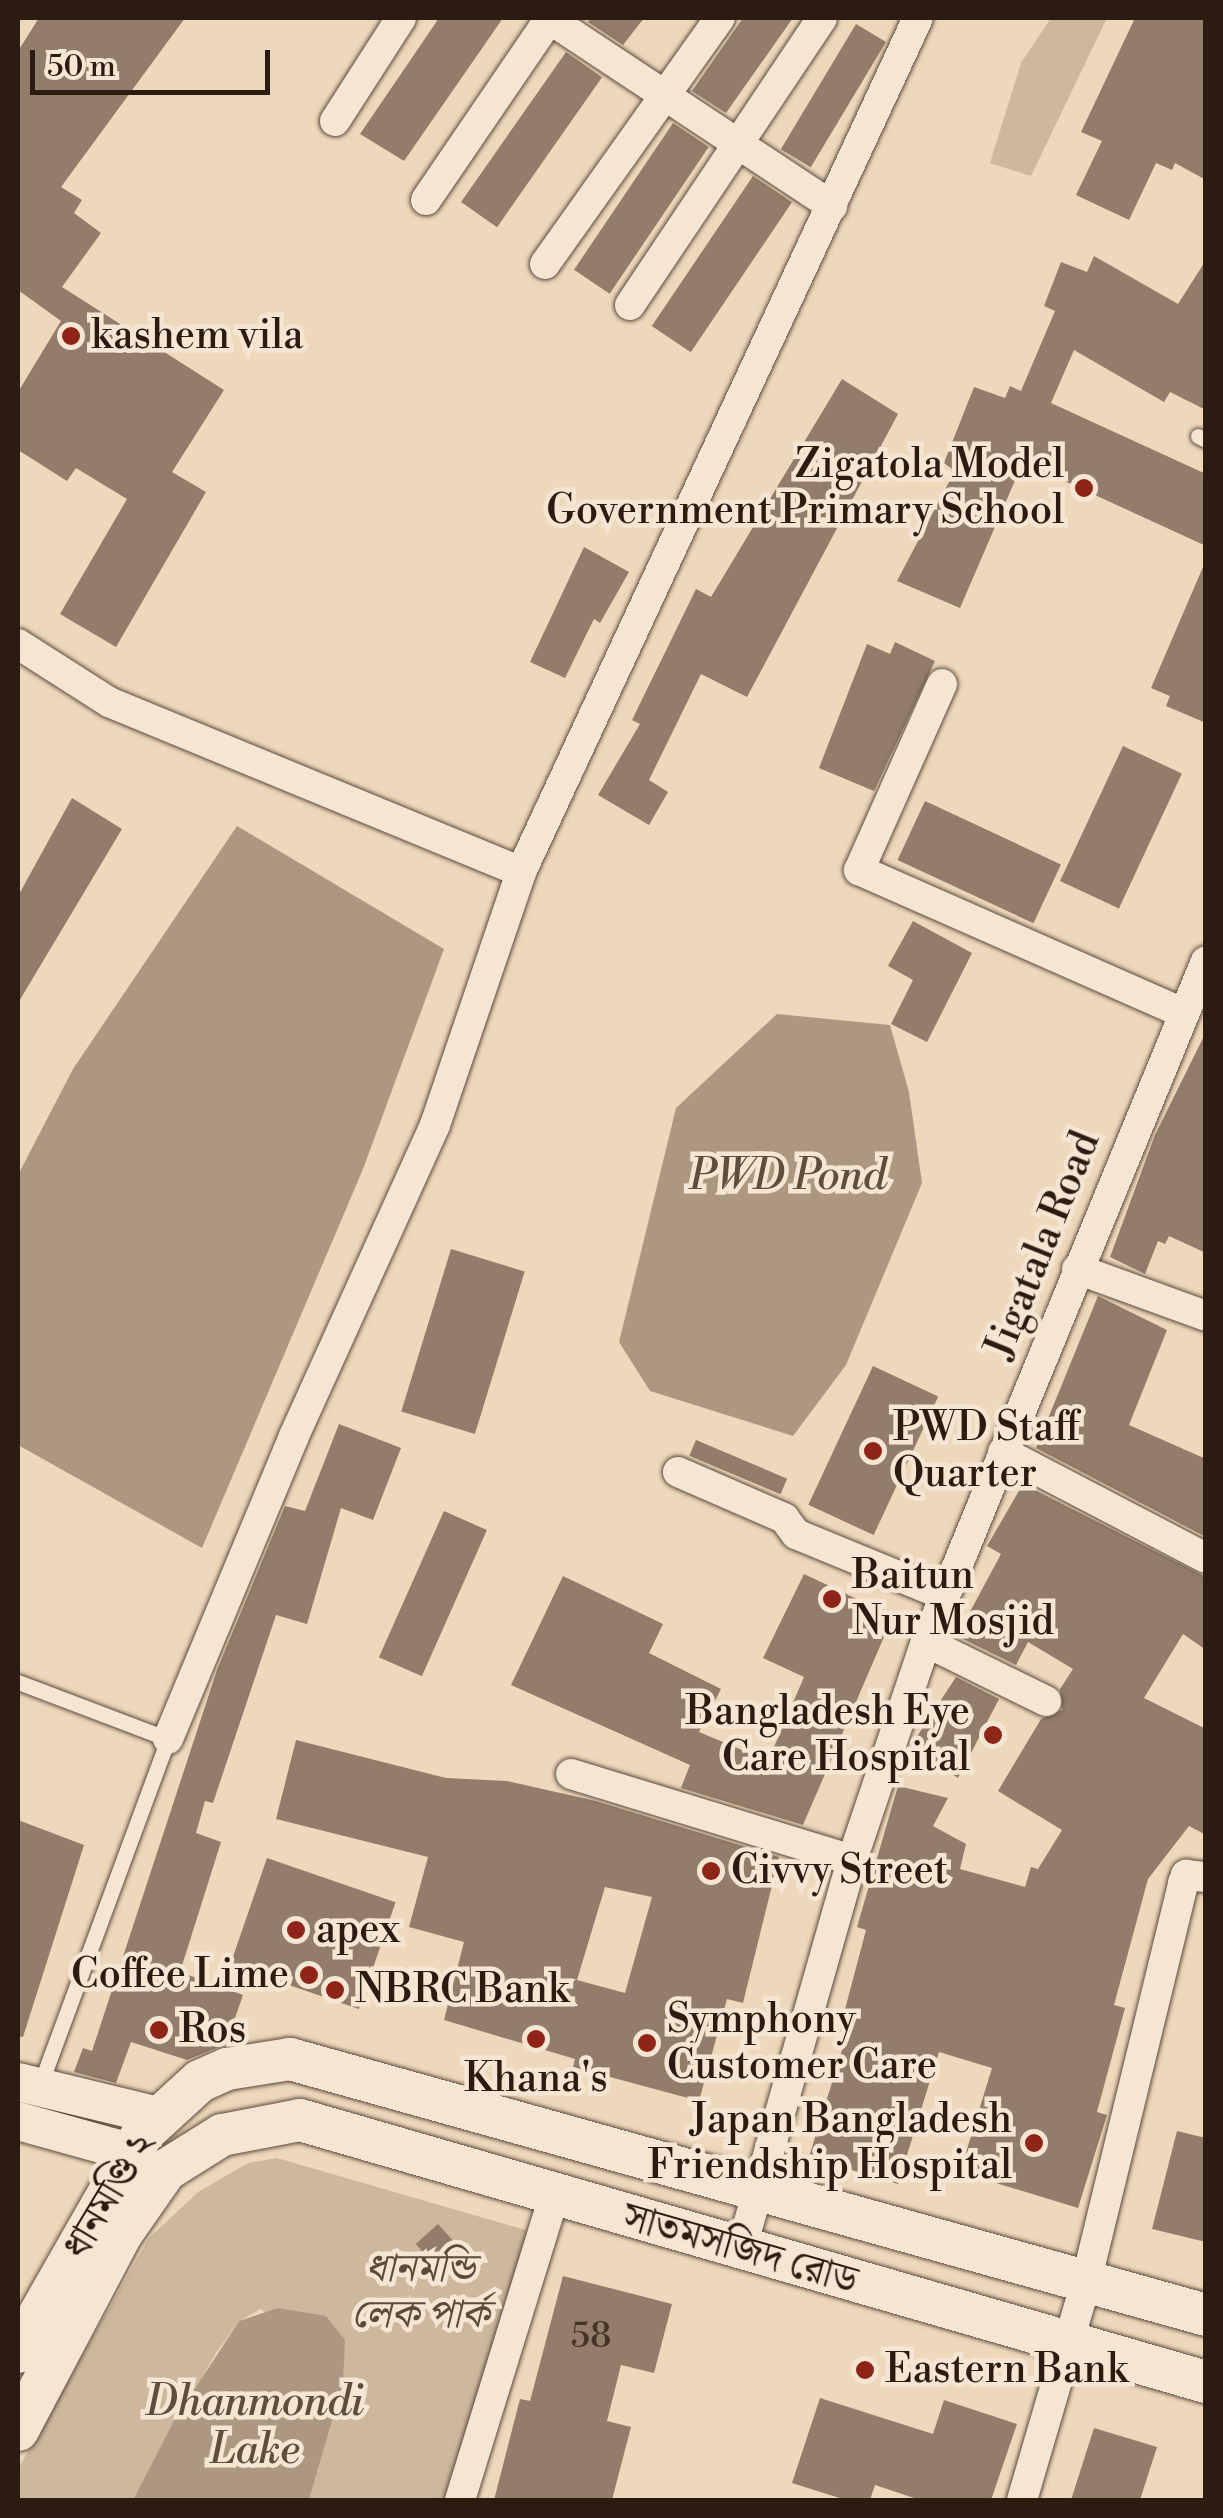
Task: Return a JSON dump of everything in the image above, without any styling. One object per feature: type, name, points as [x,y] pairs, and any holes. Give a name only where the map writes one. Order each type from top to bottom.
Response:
[{"type":"main road","name":"সাতমসজিদ রোড","points":[[290,2059],[1206,2315]]},
{"type":"main road","name":"ধানমণ্ডি ২","points":[[23,2333],[130,2152],[159,2116],[200,2081],[227,2069],[290,2059]]},
{"type":"main road","points":[[159,2116],[178,2159]]},
{"type":"main road","name":"সাতমসজিদ রোড","points":[[275,2122],[330,2127],[554,2196],[1206,2382]]},
{"type":"main road","name":"ধানমণ্ডি ২","points":[[18,2430],[122,2233],[178,2159],[222,2134],[275,2122]]},
{"type":"main road","points":[[130,2152],[178,2159]]},
{"type":"street","points":[[335,121],[401,18]]},
{"type":"street","points":[[426,200],[549,18],[832,206]]},
{"type":"street","points":[[544,264],[720,18]]},
{"type":"street","points":[[630,305],[742,147],[822,18]]},
{"type":"street","points":[[168,1739],[294,1436],[434,1125],[520,872],[918,18]]},
{"type":"street","points":[[18,644],[109,702],[520,872]]},
{"type":"street","points":[[942,684],[859,870],[1181,1012]]},
{"type":"street","name":"Jigatala Road","points":[[741,2250],[852,1860],[926,1642],[1181,1012],[1204,968]]},
{"type":"street","points":[[1077,1269],[1206,1316]]},
{"type":"street","points":[[1003,1452],[1206,1558]]},
{"type":"street","points":[[678,1472],[784,1518],[796,1534],[944,1596]]},
{"type":"street","points":[[926,1642],[1046,1701]]},
{"type":"street","points":[[571,1774],[852,1860]]},
{"type":"street","points":[[1022,2500],[1069,2343],[1196,1876]]},
{"type":"street","points":[[28,2085],[159,2116]]},
{"type":"street","points":[[18,2121],[130,2152]]},
{"type":"street","points":[[460,2500],[554,2196]]},
{"type":"lane","points":[[18,1682],[168,1739],[28,2085]]},
{"type":"green space","points":[[1051,18],[1107,18],[1031,176],[990,163],[1021,63]]},
{"type":"green space","name":"ধানমন্ডি লেক পার্ক","points":[[277,2158],[529,2231],[454,2500],[309,2500],[343,2383],[261,2309],[239,2321],[216,2353],[133,2500],[18,2500],[18,2469],[149,2238],[198,2192],[248,2163]]},
{"type":"water","points":[[237,826],[444,949],[363,1169],[202,1548],[18,1445],[18,1175],[73,1069]]},
{"type":"water","name":"PWD Pond","points":[[777,1014],[890,1025],[909,1092],[922,1183],[846,1365],[793,1436],[650,1391],[619,1342],[676,1108]]},
{"type":"water","name":"Dhanmondi Lake","points":[[278,2308],[326,2316],[345,2340],[343,2383],[309,2500],[133,2500],[174,2421],[239,2321]]},
{"type":"building","points":[[39,18],[185,18],[61,187],[82,200],[74,213],[101,233],[62,287],[224,390],[172,472],[206,492],[116,647],[60,614],[127,499],[76,468],[67,481],[18,450],[18,392],[61,321],[18,290],[18,51]]},
{"type":"building","points":[[439,18],[503,18],[404,161],[360,134]]},
{"type":"building","points":[[591,18],[644,18],[623,45],[588,22]]},
{"type":"building","points":[[743,18],[793,18],[726,113],[692,91]]},
{"type":"building","points":[[1135,18],[1206,18],[1206,180],[1175,163],[1172,170],[1156,163],[1129,220],[1076,195],[1102,141],[1081,132]]},
{"type":"building","points":[[856,24],[886,42],[811,167],[781,149]]},
{"type":"building","points":[[566,52],[602,77],[497,227],[461,202]]},
{"type":"building","points":[[673,123],[709,147],[610,294],[574,270]]},
{"type":"building","points":[[753,176],[792,202],[691,352],[652,326]]},
{"type":"building","points":[[1094,256],[1178,304],[1206,260],[1206,410],[1170,392],[1164,402],[1074,350],[1051,403],[1206,474],[1206,546],[1023,462],[960,608],[897,581],[950,480],[952,469],[944,463],[974,387],[1005,398],[1010,386],[1021,391],[1055,311],[1044,306],[1061,262],[1087,272]]},
{"type":"building","points":[[842,379],[898,414],[747,697],[701,674],[649,780],[668,792],[649,825],[598,795],[640,724],[632,720],[696,589],[711,597]]},
{"type":"building","points":[[584,547],[629,572],[600,623],[594,619],[565,678],[530,662]]},
{"type":"building","points":[[1206,560],[1206,723],[1166,706],[1170,696],[1151,688]]},
{"type":"building","points":[[895,642],[935,661],[874,791],[819,768],[867,644],[890,654]]},
{"type":"building","points":[[1123,746],[1182,773],[1119,909],[1060,881]]},
{"type":"building","points":[[72,798],[122,829],[18,1003],[18,896]]},
{"type":"building","points":[[925,801],[1061,864],[1033,923],[898,860]]},
{"type":"building","points":[[913,921],[972,953],[927,1042],[891,1024],[913,980],[888,966]]},
{"type":"building","points":[[1206,1032],[1206,1253],[1169,1236],[1165,1244],[1158,1241],[1145,1274],[1110,1257],[1155,1135]]},
{"type":"building","points":[[451,1249],[525,1272],[475,1434],[401,1412]]},
{"type":"building","points":[[1098,1296],[1167,1330],[1129,1425],[1206,1459],[1206,1537],[1036,1448]]},
{"type":"building","name":"PWD Staff Quarter","points":[[873,1366],[938,1396],[874,1535],[808,1505]]},
{"type":"building","points":[[339,1424],[401,1448],[373,1520],[341,1508],[307,1624],[276,1615],[213,1803],[205,1801],[196,1833],[221,1842],[180,1972],[243,1995],[226,2044],[187,2060],[131,2042],[116,2083],[74,2072],[83,2048],[92,2051],[217,1670],[285,1506],[305,1511]]},
{"type":"building","points":[[696,1440],[787,1479],[780,1494],[689,1456]]},
{"type":"building","points":[[1023,1484],[1206,1577],[1206,1650],[1183,1634],[1144,1698],[1206,1729],[1206,1835],[1189,1826],[1148,1879],[1114,2005],[1125,2008],[1097,2112],[1107,2115],[1078,2208],[960,2172],[992,2068],[939,2052],[898,2184],[809,2157],[847,2034],[839,2032],[866,1930],[857,1927],[898,1786],[948,1798],[933,1826],[966,1844],[960,1869],[1025,1887],[1031,1867],[1038,1869],[1062,1830],[998,1791],[1041,1719],[1062,1710],[1060,1689],[1073,1669],[1028,1642],[1016,1665],[957,1636],[1001,1554],[987,1546]]},
{"type":"building","points":[[444,1511],[487,1530],[422,1676],[379,1657]]},
{"type":"building","points":[[804,1574],[893,1616],[803,1825],[681,1788],[690,1765],[511,1685],[563,1576],[663,1624],[649,1653],[721,1689],[699,1732],[768,1761],[804,1677],[763,1658]]},
{"type":"building","points":[[956,1677],[999,1699],[958,1778],[910,1747]]},
{"type":"building","points":[[296,1740],[446,1778],[507,1781],[596,1801],[779,1857],[743,2003],[727,1999],[699,2101],[573,2067],[575,2059],[444,2020],[464,1942],[409,1927],[428,1857],[276,1819]],"holes":[[[605,1887],[652,1897],[625,1993],[577,1980]]]},
{"type":"building","points":[[18,1820],[84,1845],[23,2037],[18,2036]]},
{"type":"building","points":[[267,1858],[396,1902],[359,2009],[230,1965]]},
{"type":"building","points":[[1177,2131],[1206,2138],[1206,2242],[1152,2229]]},
{"type":"building","points":[[438,2224],[466,2255],[444,2275],[416,2244]]},
{"type":"building","points":[[563,2276],[672,2304],[654,2373],[621,2365],[607,2421],[631,2427],[612,2500],[494,2500],[520,2399],[530,2401]]},
{"type":"building","points":[[820,2398],[933,2434],[944,2400],[1017,2424],[991,2500],[920,2500],[875,2485],[870,2500],[846,2500],[792,2483]]},
{"type":"building","points":[[1094,2428],[1157,2447],[1140,2500],[1071,2500]]},
{"type":"place","name":"kashem vila","points":[[71,336]]},
{"type":"place","name":"Zigatola Model Government Primary School","points":[[1084,488]]},
{"type":"place","name":"PWD Staff Quarter","points":[[873,1451]]},
{"type":"place","name":"Baitun Nur Mosjid","points":[[832,1599]]},
{"type":"place","name":"Bangladesh Eye Care Hospital","points":[[993,1735]]},
{"type":"place","name":"Civvy Street","points":[[711,1871]]},
{"type":"place","name":"apex","points":[[296,1930]]},
{"type":"place","name":"Coffee Lime","points":[[309,1975]]},
{"type":"place","name":"NBRC Bank","points":[[335,1990]]},
{"type":"place","name":"Ros","points":[[159,2030]]},
{"type":"place","name":"Khana's","points":[[536,2039]]},
{"type":"place","name":"Symphony Customer Care","points":[[647,2043]]},
{"type":"place","name":"Japan Bangladesh Friendship Hospital","points":[[1034,2143]]},
{"type":"place","name":"Eastern Bank","points":[[865,2370]]}]
